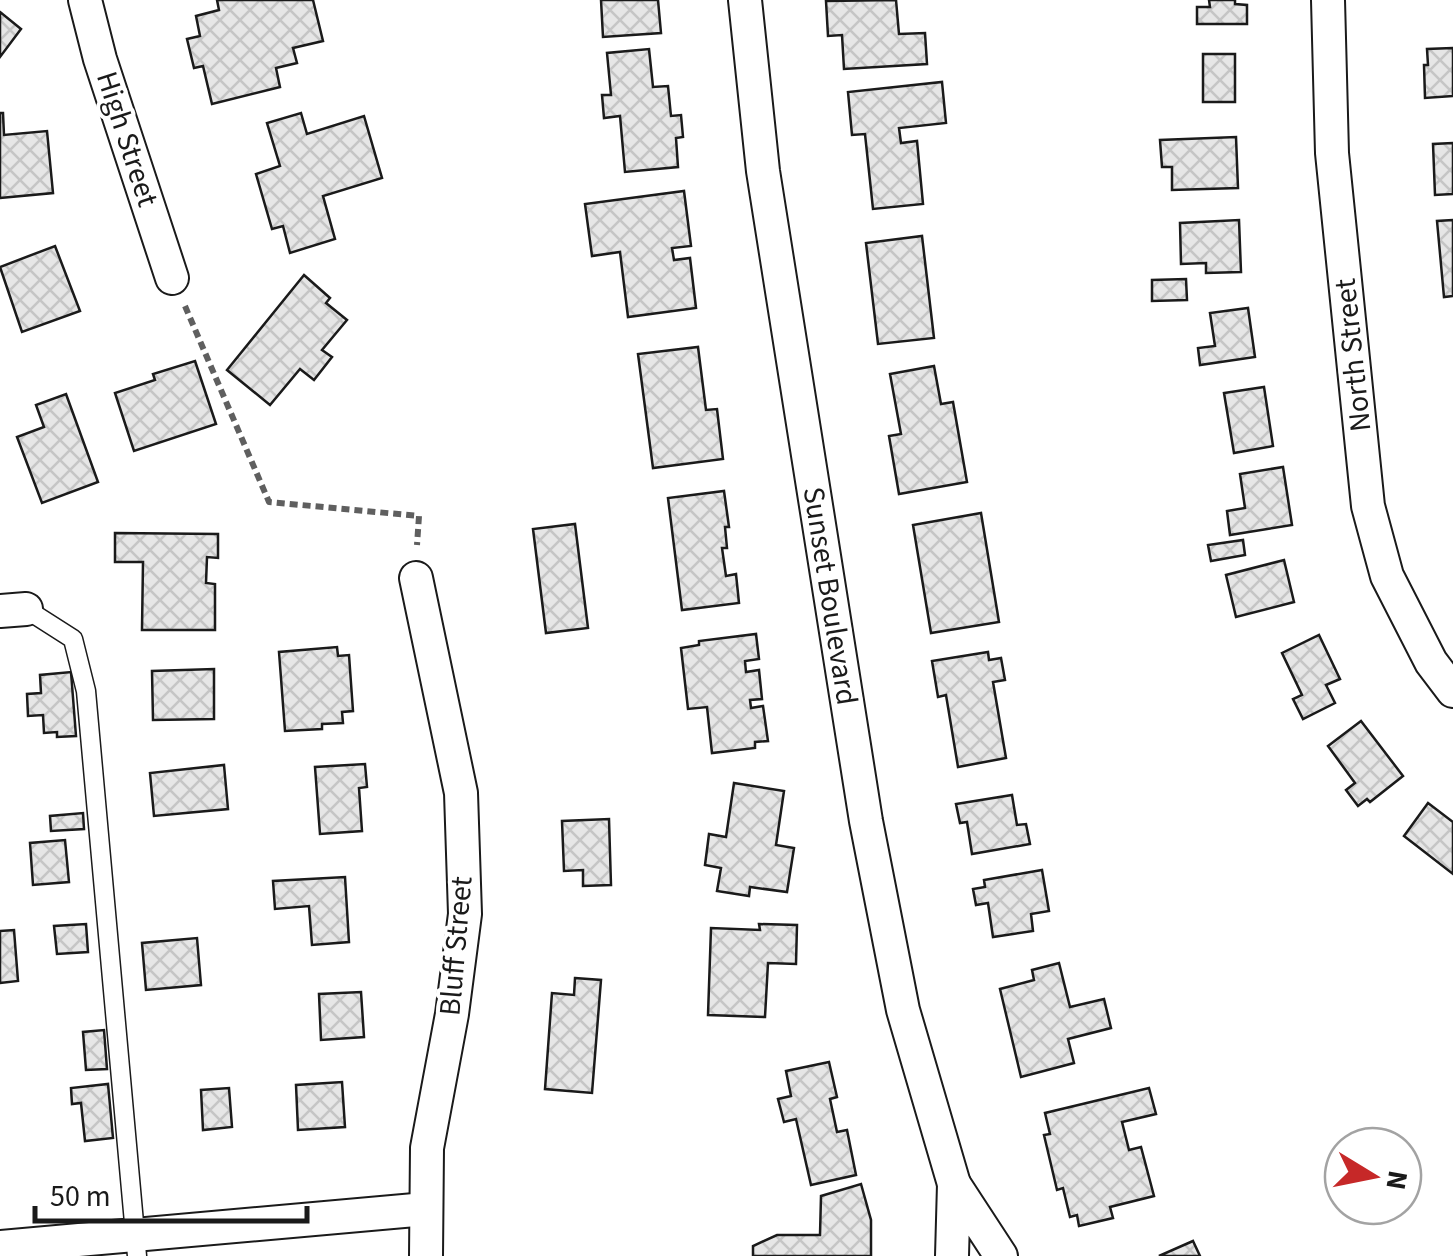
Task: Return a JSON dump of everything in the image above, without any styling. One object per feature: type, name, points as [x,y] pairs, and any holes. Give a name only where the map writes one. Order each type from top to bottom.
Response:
[{"type":"street","name":"High Street","points":[[85,0],[100,59],[172,278]]},
{"type":"street","name":"Sunset Boulevard","points":[[745,0],[763,171],[866,821],[903,1010],[954,1184],[1001,1256]]},
{"type":"street","name":"North Street","points":[[1328,0],[1332,152],[1368,506],[1387,576],[1431,662],[1453,690]]},
{"type":"street","name":"Bluff Street","points":[[416,578],[461,793],[465,914],[452,1014],[427,1148],[426,1256]]},
{"type":"street","name":"Sunset Boulevard","points":[[952,1256],[954,1184]]},
{"type":"street","points":[[0,1246],[136,1245],[426,1209]]},
{"type":"lane","points":[[13,610],[74,640],[86,691],[136,1245]]},
{"type":"path","points":[[172,278],[269,502],[418,516],[416,578]]},
{"type":"building","points":[[217,0],[313,0],[323,41],[293,48],[297,63],[276,68],[280,87],[212,104],[203,66],[194,68],[187,39],[200,36],[196,16],[219,10]]},
{"type":"building","points":[[601,0],[658,0],[661,33],[603,37]]},
{"type":"building","points":[[896,0],[899,34],[925,33],[927,64],[844,69],[842,35],[828,36],[826,1]]},
{"type":"building","points":[[1209,0],[1235,0],[1235,4],[1247,5],[1247,24],[1197,24],[1197,7],[1210,7]]},
{"type":"building","points":[[0,12],[21,29],[0,57]]},
{"type":"building","points":[[1453,48],[1453,96],[1425,98],[1427,49]]},
{"type":"building","points":[[649,49],[653,87],[668,86],[671,116],[681,115],[683,137],[676,138],[678,167],[625,172],[620,116],[604,118],[602,95],[611,95],[607,53]]},
{"type":"building","points":[[1203,54],[1235,54],[1235,102],[1203,102]]},
{"type":"building","points":[[942,82],[946,123],[899,128],[901,143],[917,141],[923,204],[873,209],[865,134],[852,135],[848,92]]},
{"type":"building","points":[[0,113],[4,135],[47,131],[53,193],[0,198]]},
{"type":"building","points":[[301,113],[307,134],[364,116],[382,178],[323,196],[335,239],[290,253],[283,226],[272,229],[256,174],[280,166],[267,123]]},
{"type":"building","points":[[1236,137],[1238,188],[1172,190],[1172,167],[1162,167],[1160,140]]},
{"type":"building","points":[[1453,143],[1453,194],[1435,195],[1433,144]]},
{"type":"building","points":[[684,191],[691,246],[672,248],[674,260],[690,258],[696,308],[628,317],[620,252],[592,256],[585,204]]},
{"type":"building","points":[[1239,220],[1241,272],[1206,273],[1206,263],[1181,264],[1180,223]]},
{"type":"building","points":[[1453,220],[1453,296],[1444,297],[1437,221]]},
{"type":"building","points":[[922,236],[934,338],[878,344],[866,243]]},
{"type":"building","points":[[55,246],[80,311],[22,332],[0,267]]},
{"type":"building","points":[[304,275],[330,298],[326,303],[347,320],[322,350],[332,357],[314,380],[300,369],[270,405],[227,370]]},
{"type":"building","points":[[1186,279],[1187,300],[1152,301],[1152,280]]},
{"type":"building","points":[[1248,308],[1255,357],[1200,365],[1198,348],[1215,346],[1210,313]]},
{"type":"building","points":[[698,347],[706,410],[717,409],[723,459],[653,468],[638,354]]},
{"type":"building","points":[[195,361],[216,424],[134,451],[115,393],[155,380],[153,374]]},
{"type":"building","points":[[934,366],[941,404],[953,402],[967,482],[899,494],[889,436],[901,434],[890,374]]},
{"type":"building","points":[[1264,387],[1273,446],[1234,453],[1224,393]]},
{"type":"building","points":[[66,394],[98,482],[42,503],[17,437],[44,427],[36,405]]},
{"type":"building","points":[[1283,467],[1292,525],[1230,535],[1227,511],[1245,508],[1240,474]]},
{"type":"building","points":[[724,491],[729,527],[725,527],[727,548],[722,548],[726,576],[736,574],[739,603],[682,610],[668,498]]},
{"type":"building","points":[[981,513],[999,622],[931,633],[913,525]]},
{"type":"building","points":[[575,524],[588,628],[546,633],[533,529]]},
{"type":"building","points":[[115,533],[218,534],[218,558],[207,557],[206,583],[215,584],[215,630],[142,630],[143,562],[115,562]]},
{"type":"building","points":[[1243,540],[1245,555],[1211,561],[1208,545]]},
{"type":"building","points":[[1284,560],[1294,602],[1236,617],[1226,575]]},
{"type":"building","points":[[756,634],[759,659],[745,661],[746,672],[759,670],[762,699],[750,700],[751,708],[763,706],[768,741],[755,742],[755,748],[712,753],[707,707],[688,709],[681,648],[699,645],[699,641]]},
{"type":"building","points":[[1319,635],[1340,679],[1326,685],[1335,703],[1303,719],[1293,699],[1302,695],[1282,653]]},
{"type":"building","points":[[337,647],[338,656],[349,655],[353,711],[342,712],[343,723],[322,724],[322,729],[285,731],[279,652]]},
{"type":"building","points":[[988,652],[989,660],[1001,658],[1005,680],[993,682],[1006,758],[958,767],[946,695],[938,697],[932,661]]},
{"type":"building","points":[[214,669],[214,719],[153,720],[152,671]]},
{"type":"building","points":[[71,672],[76,736],[44,733],[43,715],[28,716],[27,694],[41,693],[40,675]]},
{"type":"building","points":[[1361,721],[1403,776],[1370,802],[1367,799],[1358,806],[1346,790],[1355,783],[1328,746]]},
{"type":"building","points":[[365,764],[367,787],[359,788],[362,831],[320,834],[315,767]]},
{"type":"building","points":[[224,765],[228,809],[154,816],[150,773]]},
{"type":"building","points":[[734,783],[784,791],[776,845],[794,848],[787,892],[750,887],[749,896],[717,891],[721,868],[705,865],[709,834],[726,837]]},
{"type":"building","points":[[1012,795],[1017,825],[1026,824],[1030,844],[972,854],[967,822],[960,823],[956,804]]},
{"type":"building","points":[[1428,803],[1453,822],[1453,874],[1404,836]]},
{"type":"building","points":[[83,813],[84,829],[51,831],[50,816]]},
{"type":"building","points":[[609,819],[611,885],[583,886],[583,870],[564,871],[562,821]]},
{"type":"building","points":[[65,840],[69,882],[33,885],[30,843]]},
{"type":"building","points":[[1042,870],[1049,911],[1031,914],[1033,931],[993,937],[988,903],[976,905],[973,889],[985,887],[984,880]]},
{"type":"building","points":[[345,877],[349,942],[312,945],[309,906],[275,909],[273,881]]},
{"type":"building","points":[[86,924],[88,952],[57,954],[54,926]]},
{"type":"building","points":[[759,924],[797,925],[796,964],[768,963],[765,1017],[708,1015],[711,928],[760,930]]},
{"type":"building","points":[[14,930],[18,981],[0,983],[0,931]]},
{"type":"building","points":[[197,938],[201,985],[146,990],[142,943]]},
{"type":"building","points":[[1059,963],[1070,1007],[1104,999],[1111,1028],[1068,1039],[1074,1063],[1021,1077],[1000,989],[1034,980],[1032,970]]},
{"type":"building","points":[[575,978],[601,980],[592,1093],[545,1089],[552,993],[574,995]]},
{"type":"building","points":[[361,992],[364,1037],[321,1040],[319,994]]},
{"type":"building","points":[[104,1030],[107,1069],[86,1070],[83,1032]]},
{"type":"building","points":[[829,1062],[837,1097],[830,1099],[837,1132],[847,1130],[856,1175],[811,1185],[796,1119],[784,1122],[778,1099],[791,1096],[786,1071]]},
{"type":"building","points":[[342,1082],[345,1127],[298,1130],[296,1085]]},
{"type":"building","points":[[108,1084],[113,1138],[85,1141],[81,1103],[72,1104],[71,1088]]},
{"type":"building","points":[[229,1088],[232,1127],[203,1130],[201,1090]]},
{"type":"building","points":[[1149,1088],[1156,1114],[1122,1122],[1129,1150],[1141,1147],[1154,1196],[1110,1207],[1113,1218],[1079,1226],[1077,1215],[1070,1217],[1063,1188],[1057,1190],[1044,1135],[1050,1134],[1045,1113]]},
{"type":"building","points":[[861,1184],[871,1220],[871,1256],[753,1256],[753,1246],[777,1235],[820,1235],[821,1196]]},
{"type":"building","points":[[1193,1241],[1200,1256],[1159,1256]]}]
